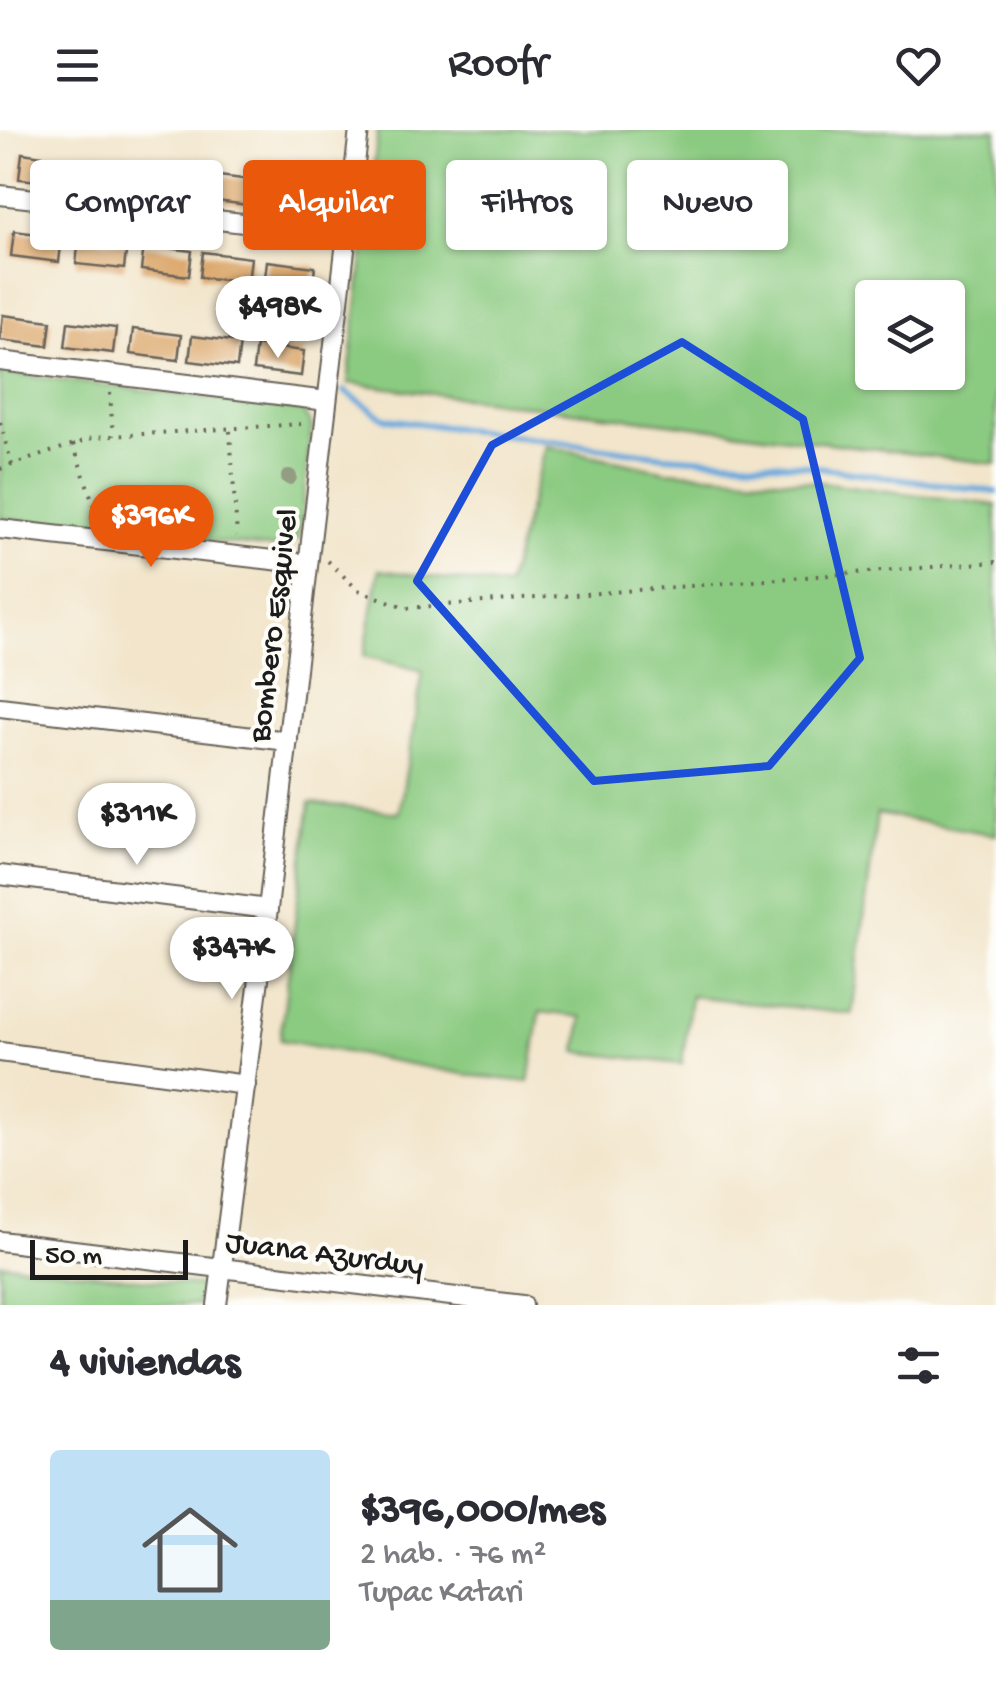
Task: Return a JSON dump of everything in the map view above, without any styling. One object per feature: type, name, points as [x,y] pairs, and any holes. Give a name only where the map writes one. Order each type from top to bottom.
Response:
[{"type":"street","name":"Bombero Esquivel","points":[[356,160],[359,130]]},
{"type":"street","points":[[0,196],[243,223]]},
{"type":"street","name":"Bombero Esquivel","points":[[218,1305],[345,250]]},
{"type":"street","points":[[0,361],[327,401]]},
{"type":"street","points":[[0,529],[308,564]]},
{"type":"street","points":[[0,707],[288,742]]},
{"type":"street","points":[[0,875],[268,909]]},
{"type":"street","points":[[0,1052],[246,1085]]},
{"type":"street","name":"Juana Azurduy","points":[[0,1241],[524,1305]]},
{"type":"path","points":[[110,394],[114,436]]},
{"type":"path","points":[[0,422],[12,464]]},
{"type":"path","points":[[0,468],[95,437],[300,424]]},
{"type":"path","points":[[230,429],[237,536]]},
{"type":"path","points":[[74,444],[100,522]]},
{"type":"path","points":[[310,544],[358,590],[407,608],[996,562]]},
{"type":"highlighted area","points":[[682,342],[803,419],[860,658],[769,766],[594,781],[417,581],[492,445]]},
{"type":"green space","points":[[378,130],[996,130],[996,464],[348,383],[364,250],[426,250],[426,160],[374,160]]},
{"type":"green space","points":[[0,372],[302,410],[312,426],[299,538],[284,549],[0,518]]},
{"type":"green space","points":[[546,446],[667,471],[819,482],[996,505],[996,835],[877,814],[852,1014],[691,996],[682,1064],[577,1052],[582,1017],[540,1012],[529,1082],[474,1076],[280,1040],[310,803],[399,813],[423,671],[364,656],[379,570],[507,587]]},
{"type":"green space","points":[[0,1263],[203,1286],[200,1305],[0,1305]]},
{"type":"building","points":[[22,153],[70,160],[30,160],[30,180],[19,179]]},
{"type":"building","points":[[223,176],[243,179],[243,204],[223,202]]},
{"type":"building","points":[[14,231],[30,233],[30,250],[60,250],[59,262],[11,256]]},
{"type":"building","points":[[78,250],[126,250],[124,269],[76,264]]},
{"type":"building","points":[[143,250],[192,251],[189,276],[141,270]]},
{"type":"building","points":[[203,252],[251,258],[248,283],[200,277]]},
{"type":"building","points":[[267,261],[315,267],[312,292],[264,286]]},
{"type":"building","points":[[3,315],[51,321],[48,346],[0,340]]},
{"type":"building","points":[[68,322],[116,328],[113,353],[65,347]]},
{"type":"building","points":[[133,329],[181,335],[178,360],[130,354]]},
{"type":"building","points":[[192,336],[240,342],[237,367],[189,361]]},
{"type":"building","points":[[256,345],[304,351],[301,376],[253,370]]},
{"type":"waterway","points":[[344,391],[384,418],[395,420],[665,456],[802,465],[996,492]]}]
